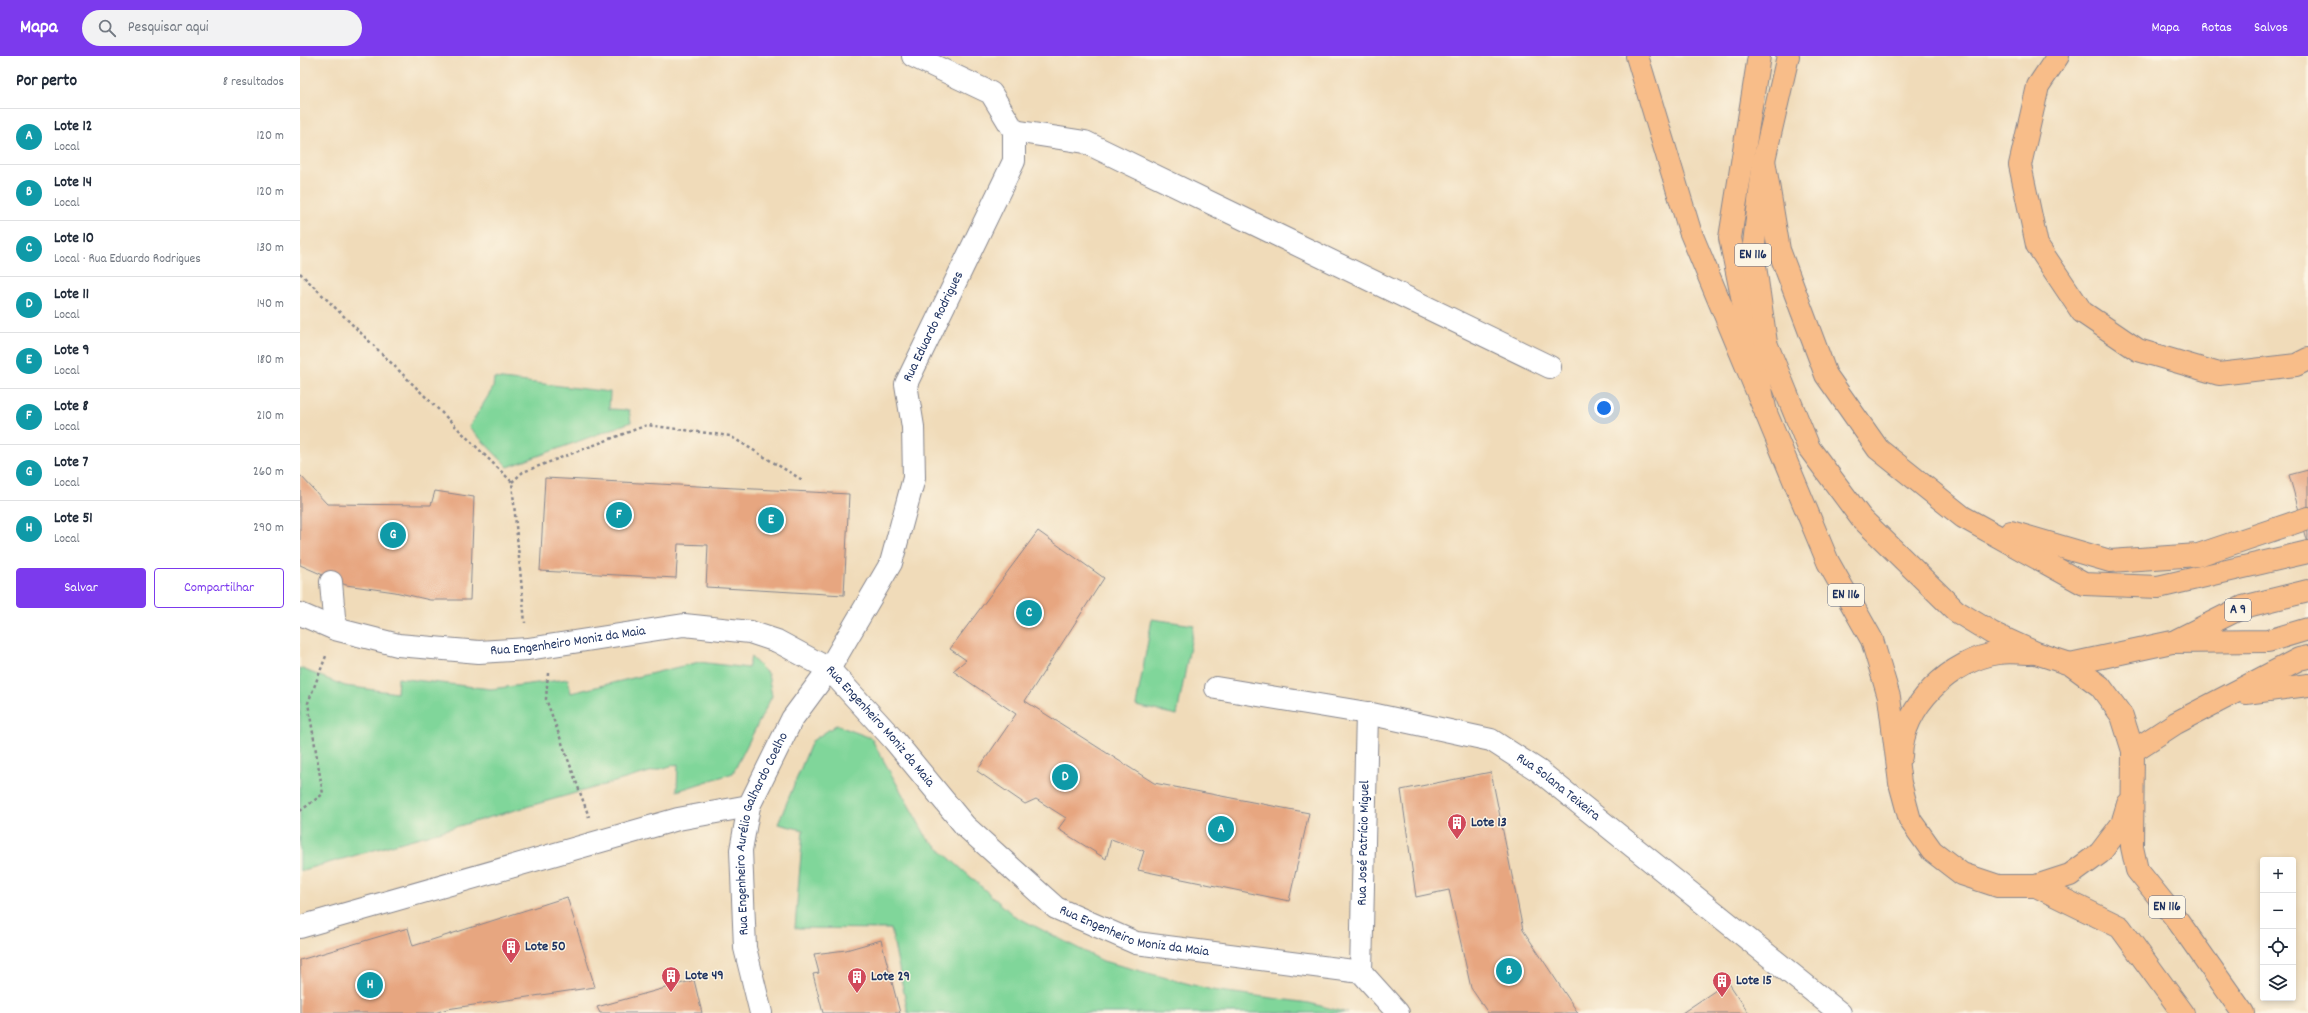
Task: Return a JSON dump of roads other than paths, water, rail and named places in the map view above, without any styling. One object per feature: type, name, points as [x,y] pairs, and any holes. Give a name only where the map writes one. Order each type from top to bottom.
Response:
[{"type":"main road","points":[[1637,56],[1690,231],[1766,413]]},
{"type":"main road","name":"EN 116","points":[[1759,56],[1730,238],[1766,413],[1828,562],[1872,640],[1889,697],[1900,783]]},
{"type":"main road","name":"EN 116","points":[[1788,56],[1764,160],[1753,252],[1766,343],[1809,448],[1860,518],[1956,611],[1992,633],[2036,653]]},
{"type":"main road","points":[[2058,56],[2038,86],[2020,165],[2037,245],[2082,312],[2138,350],[2219,374],[2296,365],[2308,359]]},
{"type":"main road","points":[[1764,160],[1778,250],[1826,375],[1878,449],[1963,517],[2084,584],[2158,587],[2308,552]]},
{"type":"main road","points":[[1963,517],[2046,544],[2110,561],[2198,554],[2308,518]]},
{"type":"main road","name":"A 9","points":[[2172,642],[2243,607],[2308,591]]},
{"type":"main road","name":"A 9","points":[[2070,664],[2172,642],[2268,641],[2308,629]]},
{"type":"main road","points":[[1999,653],[2036,653],[2070,664],[2100,686],[2122,716],[2133,751],[2133,788],[2122,824],[2100,853],[2070,875],[2036,886],[1998,886],[1962,874],[1932,851],[1910,820],[1900,783],[1901,747],[1914,713],[1935,684],[1965,664],[1999,653]]},
{"type":"main road","points":[[2133,751],[2176,723],[2299,659],[2308,656]]},
{"type":"main road","points":[[2232,694],[2308,685]]},
{"type":"main road","name":"EN 116","points":[[2133,788],[2132,847],[2137,870],[2178,921],[2243,1013]]},
{"type":"main road","points":[[2036,886],[2120,927],[2183,1013]]},
{"type":"street","points":[[913,56],[991,93],[1014,131],[1085,142],[1550,367]]},
{"type":"street","name":"Rua Eduardo Rodrigues","points":[[829,669],[891,563],[914,478],[913,427],[906,384],[1014,161],[1014,131]]},
{"type":"street","points":[[331,582],[335,629]]},
{"type":"street","name":"Rua Engenheiro Moniz da Maia","points":[[300,614],[335,629],[398,645],[479,652],[528,649],[559,643],[695,625],[750,632],[777,642],[829,669],[894,740],[965,826],[1056,908],[1136,943],[1361,972]]},
{"type":"street","name":"Rua Engenheiro Aurélio Galhardo Coelho","points":[[761,1013],[745,948],[741,850],[749,806],[792,719],[829,669]]},
{"type":"street","name":"Rua Solana Teixeira","points":[[1216,688],[1367,713],[1490,740],[1539,771],[1840,1013]]},
{"type":"street","name":"Rua José Patrício Miguel","points":[[1361,972],[1367,713]]},
{"type":"street","points":[[300,927],[678,819],[749,806]]},
{"type":"street","points":[[1361,972],[1398,1013]]},
{"type":"place","name":"Lote 8","points":[[619,515]]},
{"type":"place","name":"Lote 9","points":[[771,520]]},
{"type":"place","name":"Lote 7","points":[[393,535]]},
{"type":"place","name":"Lote 10","points":[[1029,613]]},
{"type":"place","name":"Lote 11","points":[[1065,777]]},
{"type":"place","name":"Lote 12","points":[[1221,829]]},
{"type":"place","name":"Lote 13","points":[[1457,840]]},
{"type":"place","name":"Lote 50","points":[[511,964]]},
{"type":"place","name":"Lote 14","points":[[1509,971]]},
{"type":"place","name":"Lote 51","points":[[370,985]]},
{"type":"place","name":"Lote 49","points":[[671,993]]},
{"type":"place","name":"Lote 29","points":[[857,994]]},
{"type":"place","name":"Lote 15","points":[[1722,998]]}]
